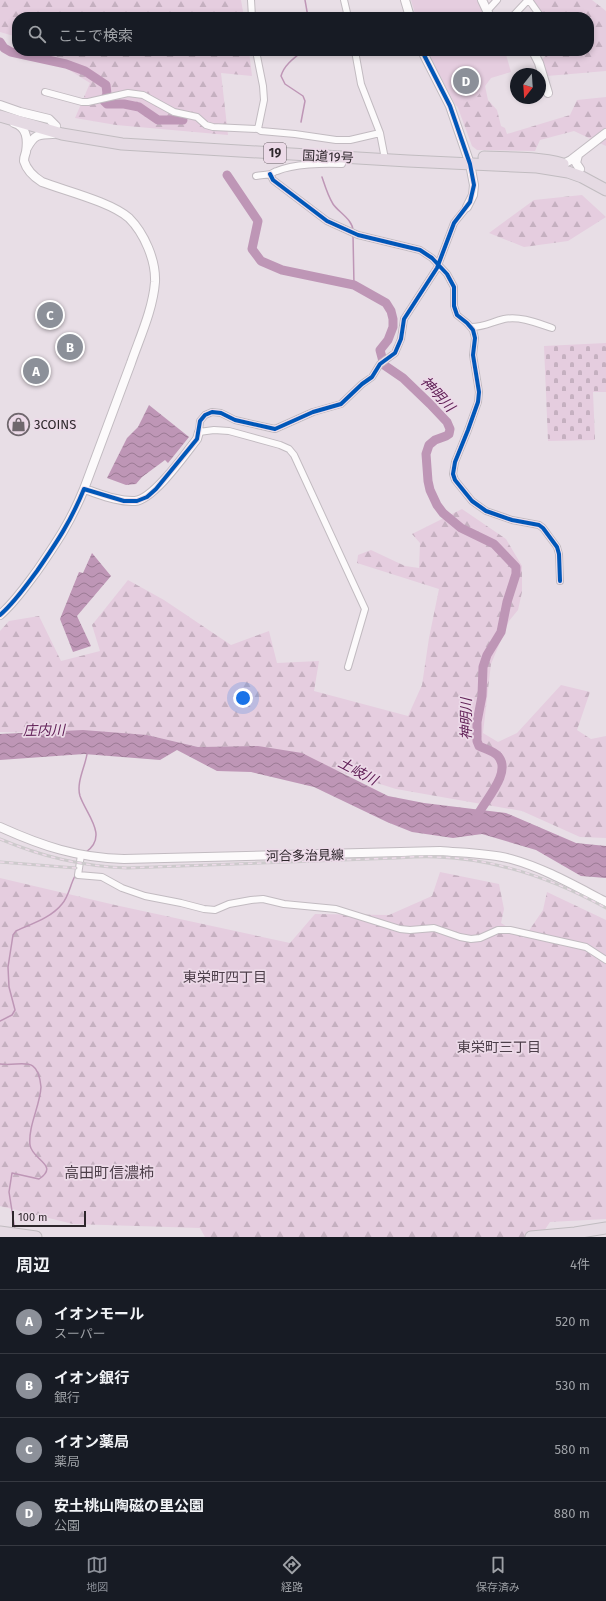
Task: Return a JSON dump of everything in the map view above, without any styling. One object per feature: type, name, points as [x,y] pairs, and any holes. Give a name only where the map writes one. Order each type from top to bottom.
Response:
[{"type":"highway","name":"国道19号","points":[[0,109],[59,130],[120,138],[187,144],[330,149],[384,156]]},
{"type":"highway","name":"国道19号","points":[[0,117],[122,144],[343,157],[384,156],[468,160],[517,165],[558,166],[580,169],[606,183]]},
{"type":"highway","name":"国道19号","points":[[468,160],[524,157],[543,159],[606,190]]},
{"type":"highway","points":[[531,1237],[575,1233],[606,1228]]},
{"type":"highway","points":[[0,1232],[36,1237]]},
{"type":"street","points":[[251,0],[252,12]]},
{"type":"street","points":[[344,0],[347,12]]},
{"type":"street","points":[[405,0],[409,12]]},
{"type":"street","points":[[482,0],[487,12]]},
{"type":"street","points":[[489,12],[496,0]]},
{"type":"street","points":[[517,12],[528,0],[537,12]]},
{"type":"street","points":[[257,56],[263,86],[264,100],[258,129]]},
{"type":"street","points":[[356,56],[361,84],[380,133],[384,156]]},
{"type":"street","points":[[84,489],[124,501],[137,501],[156,489],[197,439],[200,422],[205,415],[212,412],[220,413],[235,420],[275,429],[313,412],[342,404],[362,384],[372,377],[380,364],[395,353],[401,339],[404,319],[438,264],[454,223],[467,207],[473,195],[474,185],[468,160],[450,106],[425,56]]},
{"type":"street","points":[[536,56],[548,93]]},
{"type":"street","points":[[45,92],[88,102],[128,93],[142,95],[174,112],[197,117],[206,125],[213,127],[258,129],[267,132],[295,134],[336,140],[350,140],[380,133]]},
{"type":"street","points":[[0,105],[20,112],[49,119],[59,130],[39,135],[32,139],[26,151]]},
{"type":"street","points":[[0,117],[20,125],[27,135],[24,159],[27,168],[33,176],[42,182],[115,208],[129,218],[140,233],[150,254],[154,267],[155,280],[152,302],[136,350],[74,514],[59,540],[14,603],[0,615]]},
{"type":"street","points":[[558,166],[578,155],[606,133]]},
{"type":"street","points":[[524,157],[539,156],[561,158],[578,155]]},
{"type":"street","points":[[578,155],[576,163],[580,169]]},
{"type":"street","points":[[256,176],[270,174],[286,168],[325,163],[342,164],[343,157]]},
{"type":"street","points":[[270,174],[273,180],[335,226],[358,235],[420,250],[438,264],[454,287],[454,306],[457,315],[473,330],[473,355],[479,392],[478,402],[455,462],[453,474],[455,480],[472,501],[486,511],[517,521],[539,525],[544,528],[560,554],[560,582]]},
{"type":"street","points":[[471,327],[480,327],[498,320],[516,318],[552,328]]},
{"type":"street","points":[[199,432],[214,430],[229,431],[280,445],[289,449],[294,455],[365,609],[348,667]]},
{"type":"street","name":"河合多治見線","points":[[0,827],[35,843],[81,855],[101,858],[124,859],[440,851],[483,855],[509,859],[530,865],[606,902]]},
{"type":"street","points":[[81,855],[78,876],[102,877],[122,888],[145,896],[204,909],[215,910],[229,904],[264,899],[284,904],[330,908],[400,929],[410,930],[434,928],[460,937],[471,939],[480,938],[498,930],[510,930],[586,947],[606,960]]},
{"type":"green space","points":[[0,0],[241,0],[243,12],[12,12],[12,36],[0,32]]},
{"type":"green space","points":[[411,0],[482,0],[488,12],[415,12]]},
{"type":"green space","points":[[532,0],[592,0],[606,11],[606,71],[547,76],[546,68],[544,68],[542,60],[546,56],[594,56],[594,12],[542,12]]},
{"type":"green space","points":[[47,56],[250,56],[252,76],[221,73],[228,135],[116,125],[75,118],[90,83]]},
{"type":"green space","points":[[430,56],[506,56],[510,72],[491,78],[477,97],[456,106]]},
{"type":"green space","points":[[434,64],[484,81],[488,100],[497,110],[501,126],[505,128],[507,134],[570,115],[577,100],[606,97],[606,146],[574,131],[540,140],[535,151],[477,150],[472,146],[458,108]]},
{"type":"green space","points":[[582,195],[606,217],[568,241],[524,247],[489,233],[534,200]]},
{"type":"green space","points":[[606,343],[606,392],[593,392],[595,440],[548,441],[544,346]]},
{"type":"green space","points":[[462,509],[506,539],[522,566],[522,592],[518,610],[509,621],[491,664],[483,733],[498,742],[517,733],[561,685],[590,692],[577,730],[591,739],[606,736],[606,838],[580,837],[522,811],[396,789],[258,746],[198,747],[147,735],[0,732],[0,631],[9,621],[39,616],[61,661],[100,651],[92,625],[128,580],[164,600],[231,645],[269,631],[277,663],[319,661],[314,691],[408,716],[422,685],[429,638],[439,589],[357,563],[358,555],[371,550],[405,566],[419,568],[420,543],[412,534]]},
{"type":"green space","points":[[440,872],[499,884],[504,909],[501,923],[524,938],[543,910],[547,892],[606,920],[606,1219],[550,1222],[540,1237],[205,1237],[200,1228],[73,1224],[0,1206],[0,878],[290,943],[315,914],[389,915],[432,896]]},
{"type":"water","points":[[149,405],[189,437],[168,463],[165,460],[142,477],[136,484],[126,485],[107,478],[127,438],[138,427]]},
{"type":"water","points":[[92,553],[111,576],[77,616],[91,646],[73,652],[60,619],[79,572],[83,573]]},
{"type":"water","points":[[83,730],[147,735],[198,747],[258,746],[302,753],[388,796],[424,803],[506,813],[576,843],[606,846],[606,878],[581,876],[536,850],[482,834],[453,838],[412,832],[387,822],[314,787],[251,772],[217,771],[177,750],[160,760],[84,754],[0,760],[0,734]]},
{"type":"waterway","points":[[305,0],[307,12]]},
{"type":"waterway","name":"神明川","points":[[0,42],[4,48],[12,52]]},
{"type":"waterway","name":"神明川","points":[[29,56],[66,64],[85,71],[106,85],[107,94],[104,101],[107,104],[124,104],[139,107],[158,120],[183,120]]},
{"type":"waterway","points":[[297,56],[287,65],[281,76],[285,84],[303,96],[305,101],[301,122]]},
{"type":"waterway","name":"神明川","points":[[227,175],[258,221],[252,249],[261,261],[282,270],[354,285],[386,303],[391,311],[393,327],[388,340],[380,350],[384,365],[403,378],[430,404],[447,422],[450,429],[449,434],[435,440],[429,445],[426,454],[428,481],[430,490],[437,505],[443,513],[461,528],[494,544],[516,567],[516,574],[507,602],[501,632],[487,655],[483,667],[482,696],[477,722],[477,741],[479,746],[492,751],[498,756],[502,763],[502,771],[495,787],[476,818]]},
{"type":"waterway","points":[[322,177],[331,201],[351,224],[353,232]]},
{"type":"waterway","points":[[353,235],[354,285]]},
{"type":"waterway","points":[[86,852],[93,846],[96,839],[94,825],[79,791],[80,780],[87,754]]},
{"type":"waterway","points":[[0,1021],[12,1015],[15,1010],[9,987],[8,967],[13,935],[16,931],[40,920],[57,909],[66,898],[75,876]]},
{"type":"waterway","points":[[0,1064],[27,1064],[32,1066],[36,1069],[41,1087],[39,1101],[32,1123],[30,1145],[35,1155],[43,1162],[47,1170],[39,1179],[12,1173],[9,1192],[15,1230]]},
{"type":"railway","points":[[0,839],[62,860],[127,868],[417,857],[460,859],[503,866],[524,872],[566,888],[606,908]]},
{"type":"railway","points":[[0,862],[76,868]]},
{"type":"cycle path","points":[[0,615],[20,594],[37,571],[69,521],[84,489],[124,501],[137,501],[147,497],[156,489],[197,439],[200,421],[205,415],[212,412],[221,413],[235,420],[275,429],[313,412],[341,404],[362,384],[372,377],[380,364],[395,353],[401,339],[404,319],[437,268],[454,223],[470,202],[474,185],[470,164],[450,106],[425,56]]},
{"type":"cycle path","points":[[270,174],[273,180],[327,221],[358,235],[420,250],[432,258],[447,274],[454,287],[454,306],[457,315],[473,330],[475,338],[473,355],[479,392],[478,402],[455,462],[453,474],[455,480],[472,501],[486,511],[512,520],[539,525],[543,528],[557,547],[559,554],[560,581]]},
{"type":"place","name":"安土桃山陶磁の里公園","points":[[466,81]]},
{"type":"place","name":"イオン薬局","points":[[50,315]]},
{"type":"place","name":"イオン銀行","points":[[70,347]]},
{"type":"place","name":"イオンモール","points":[[36,371]]},
{"type":"place","name":"3COINS","points":[[18,424]]},
{"type":"district","name":"東栄町四丁目","points":[[225,977]]},
{"type":"district","name":"東栄町三丁目","points":[[499,1047]]},
{"type":"district","name":"高田町信濃柿","points":[[109,1173]]},
{"type":"water label","name":"庄内川","points":[[44,730]]},
{"type":"water label","name":"土岐川","points":[[358,771]]}]
